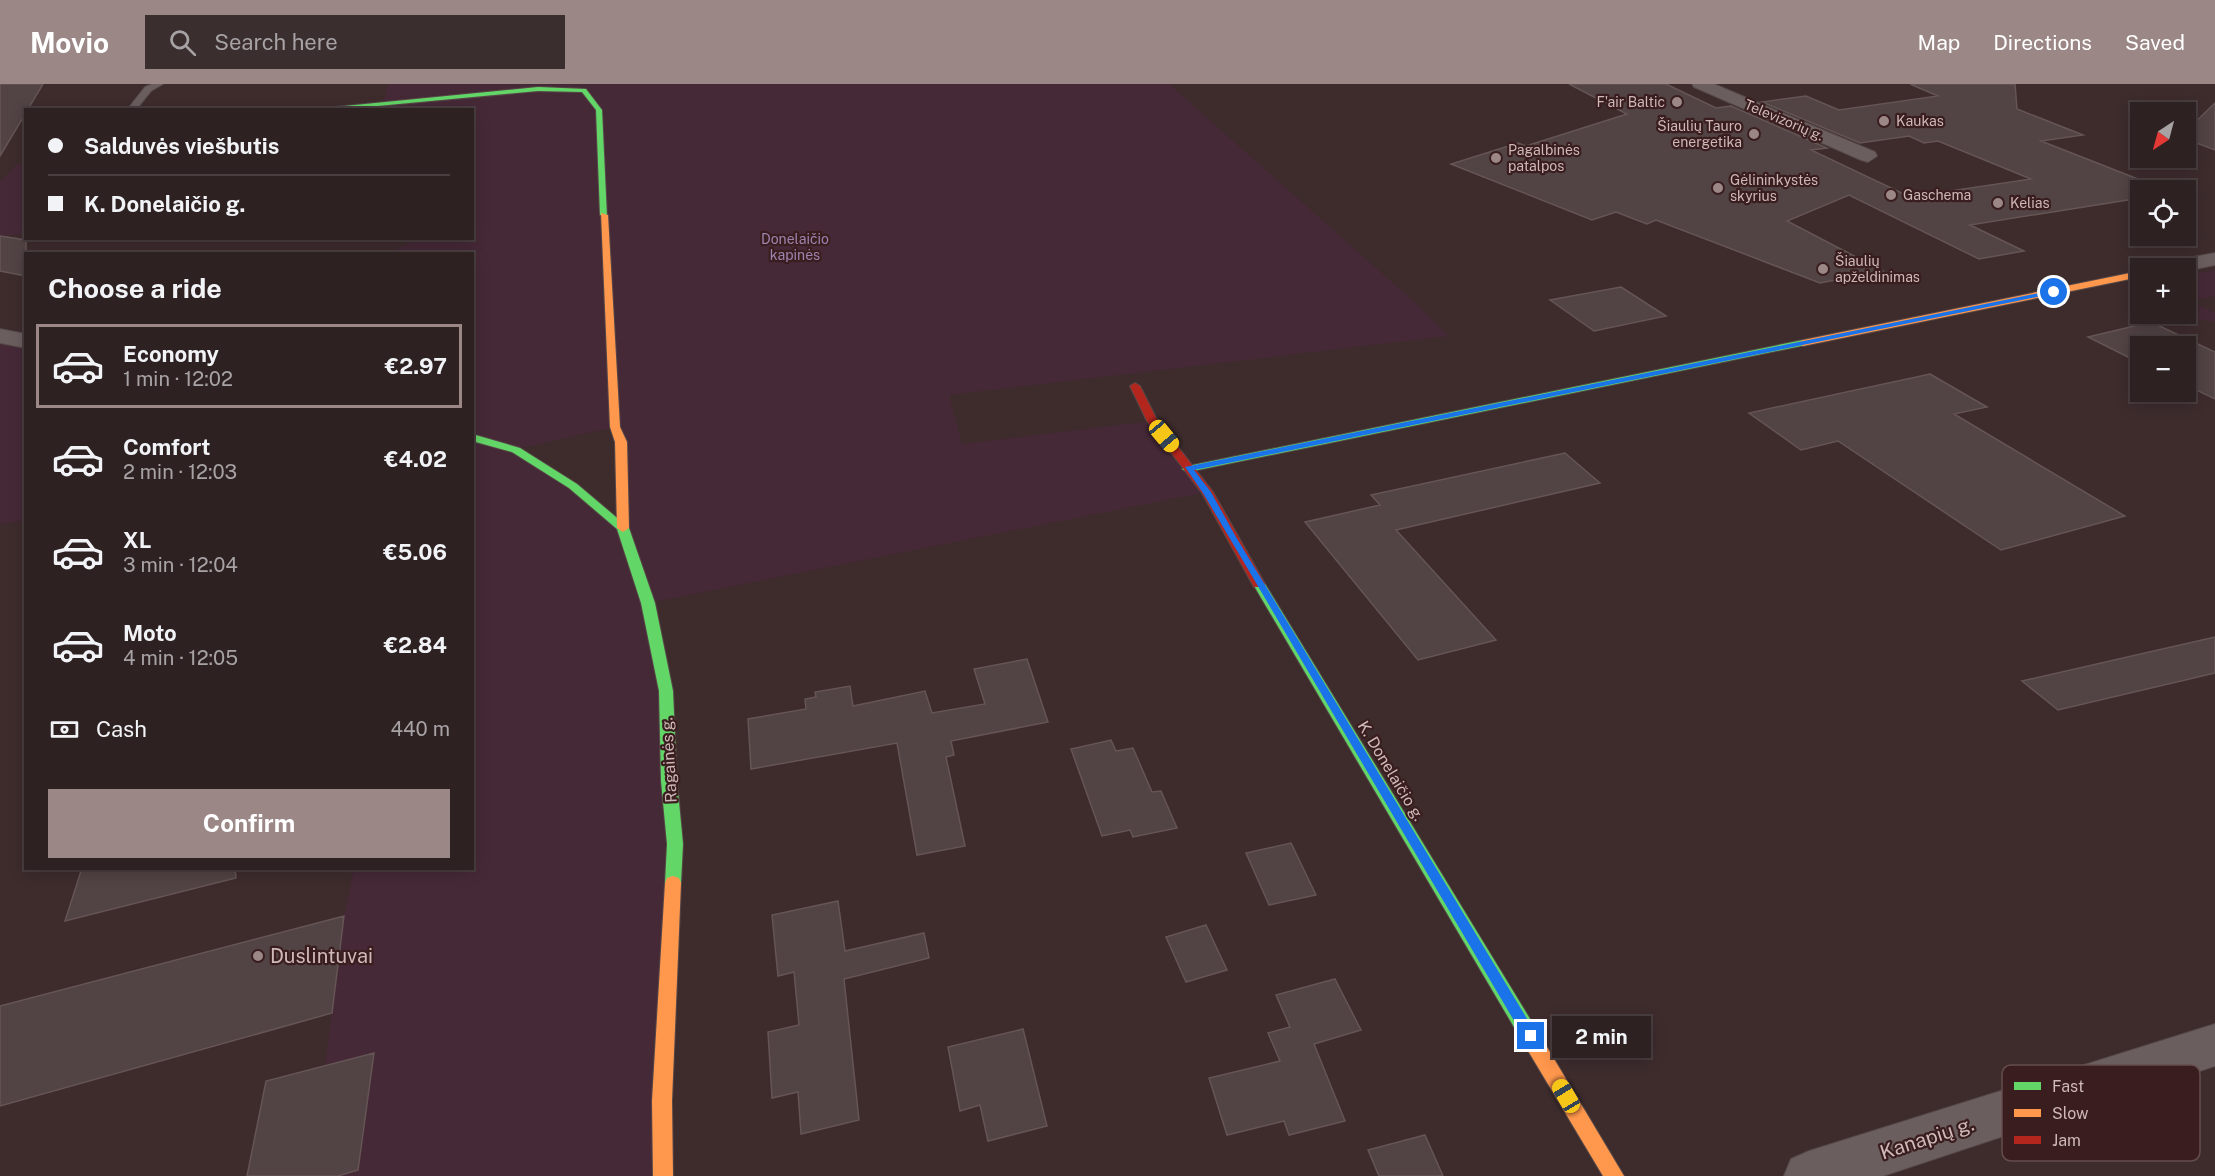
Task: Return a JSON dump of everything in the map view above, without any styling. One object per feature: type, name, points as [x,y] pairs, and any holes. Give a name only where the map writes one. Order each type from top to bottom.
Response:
[{"type":"street","name":"Televizorių g.","points":[[1700,84],[1868,156]]},
{"type":"street","points":[[329,108],[538,89],[584,90],[599,110],[615,427],[621,442],[623,528]]},
{"type":"street","points":[[2196,263],[2215,259]]},
{"type":"street","points":[[1188,469],[2130,276]]},
{"type":"street","points":[[0,336],[24,341]]},
{"type":"street","name":"K. Donelaičio g.","points":[[1135,386],[1152,422],[1207,492],[1231,537],[1614,1176]]},
{"type":"street","points":[[474,438],[516,450],[573,486],[623,528]]},
{"type":"street","name":"Ragainės g.","points":[[623,528],[648,603],[666,691],[669,781],[675,844],[663,1101],[663,1176]]},
{"type":"street","name":"Kanapių g.","points":[[2153,1065],[2215,1045]]},
{"type":"street","name":"Kanapių g.","points":[[1809,1176],[2002,1114]]},
{"type":"lane","points":[[133,108],[148,89],[159,84]]},
{"type":"green space","name":"Donelaičio kapinės","points":[[388,84],[1169,84],[1421,308],[1449,336],[949,395],[962,444],[1152,421],[1207,492],[648,603],[666,691],[663,1176],[338,1176],[358,1170],[374,1054],[325,1066],[344,916],[354,870],[474,870],[474,252],[391,252],[415,240],[474,240],[474,108],[381,108]],"holes":[[[615,427],[622,527],[517,449]]]},
{"type":"green space","points":[[24,164],[24,234],[0,236],[0,182],[16,165]]},
{"type":"green space","points":[[2215,270],[2215,296],[2196,300],[2196,274]]},
{"type":"green space","points":[[2196,304],[2215,313],[2215,322],[2196,318]]},
{"type":"green space","points":[[0,336],[24,341],[24,520],[0,524]]},
{"type":"building","points":[[0,84],[43,84],[29,108],[24,108],[24,116],[0,156]]},
{"type":"building","points":[[1569,84],[1666,84],[1716,108],[1731,106],[1827,148],[1811,150],[1910,197],[2031,179],[1938,141],[1924,143],[1909,136],[1860,143],[1762,102],[1806,96],[1839,110],[1938,96],[1910,84],[2015,84],[2017,109],[2083,135],[2041,141],[2140,180],[2130,180],[2130,200],[1970,225],[2024,251],[1979,259],[1849,195],[1787,221],[1883,271],[1820,283],[1656,220],[1647,224],[1616,212],[1592,220],[1451,164],[1518,143],[1526,146],[1627,114]]},
{"type":"building","points":[[2215,103],[2215,150],[2196,143],[2196,121]]},
{"type":"building","points":[[0,236],[26,240],[24,276],[0,271]]},
{"type":"building","points":[[1621,287],[1666,316],[1594,331],[1550,300]]},
{"type":"building","points":[[2143,324],[2155,324],[2181,336],[2130,336],[2130,358],[2088,337]]},
{"type":"building","points":[[2196,343],[2215,352],[2215,399],[2196,390]]},
{"type":"building","points":[[1930,374],[1987,407],[1954,414],[2125,516],[2001,550],[1838,441],[1801,450],[1749,413]]},
{"type":"building","points":[[1565,453],[1600,483],[1396,530],[1496,640],[1418,660],[1305,522],[1380,505],[1371,495]]},
{"type":"building","points":[[2215,637],[2215,673],[2058,710],[2022,681]]},
{"type":"building","points":[[1027,659],[1048,722],[951,741],[954,755],[946,757],[965,846],[917,855],[897,743],[751,769],[748,719],[806,709],[805,699],[816,697],[815,692],[850,686],[853,706],[925,691],[932,713],[985,704],[974,669]]},
{"type":"building","points":[[1111,740],[1116,751],[1133,748],[1152,792],[1161,791],[1177,828],[1133,837],[1130,830],[1102,836],[1071,749]]},
{"type":"building","points":[[1291,843],[1316,895],[1269,905],[1246,853]]},
{"type":"building","points":[[235,870],[236,878],[65,921],[81,871]]},
{"type":"building","points":[[838,901],[845,951],[924,933],[929,958],[844,979],[859,1120],[801,1134],[798,1092],[772,1098],[768,1032],[799,1025],[794,972],[778,976],[772,915]]},
{"type":"building","points":[[344,916],[332,1013],[0,1106],[0,1006]]},
{"type":"building","points":[[1206,925],[1227,970],[1186,982],[1166,937]]},
{"type":"building","points":[[1335,979],[1361,1030],[1314,1044],[1345,1121],[1289,1135],[1284,1121],[1227,1135],[1209,1078],[1280,1061],[1268,1033],[1290,1027],[1276,995]]},
{"type":"building","points":[[1023,1029],[1047,1126],[988,1141],[980,1105],[960,1111],[948,1047]]},
{"type":"building","points":[[374,1053],[358,1170],[338,1176],[247,1176],[266,1081]]},
{"type":"building","points":[[1425,1135],[1443,1176],[1379,1176],[1368,1150]]},
{"type":"traffic: fast","points":[[329,108],[538,89],[584,90],[599,110],[604,215]]},
{"type":"traffic: fast","points":[[1188,469],[1803,343]]},
{"type":"traffic: fast","points":[[474,438],[516,450],[573,486],[623,528],[648,603],[666,691],[669,781],[675,844],[673,883]]},
{"type":"traffic: fast","points":[[1259,584],[1531,1038]]},
{"type":"traffic: slow","points":[[604,215],[615,427],[621,442],[623,528]]},
{"type":"traffic: slow","points":[[1803,343],[2130,276]]},
{"type":"traffic: slow","points":[[663,1176],[662,1101],[673,883]]},
{"type":"traffic: slow","points":[[1531,1038],[1614,1176]]},
{"type":"traffic: jam","points":[[1135,386],[1152,421],[1207,492],[1259,584]]},
{"type":"place","name":"F'air Baltic","points":[[1677,102]]},
{"type":"place","name":"Kaukas","points":[[1884,121]]},
{"type":"place","name":"Šiaulių Tauro energetika","points":[[1754,134]]},
{"type":"place","name":"Pagalbinės patalpos","points":[[1496,158]]},
{"type":"place","name":"Gėlininkystės skyrius","points":[[1718,188]]},
{"type":"place","name":"Gaschema","points":[[1891,195]]},
{"type":"place","name":"Kelias","points":[[1998,203]]},
{"type":"place","name":"Šiaulių apželdinimas","points":[[1823,269]]},
{"type":"place","name":"Duslintuvai","points":[[258,956]]},
{"type":"route","points":[[1531,1036],[1231,537],[1207,492],[1188,469],[2054,292]]}]
